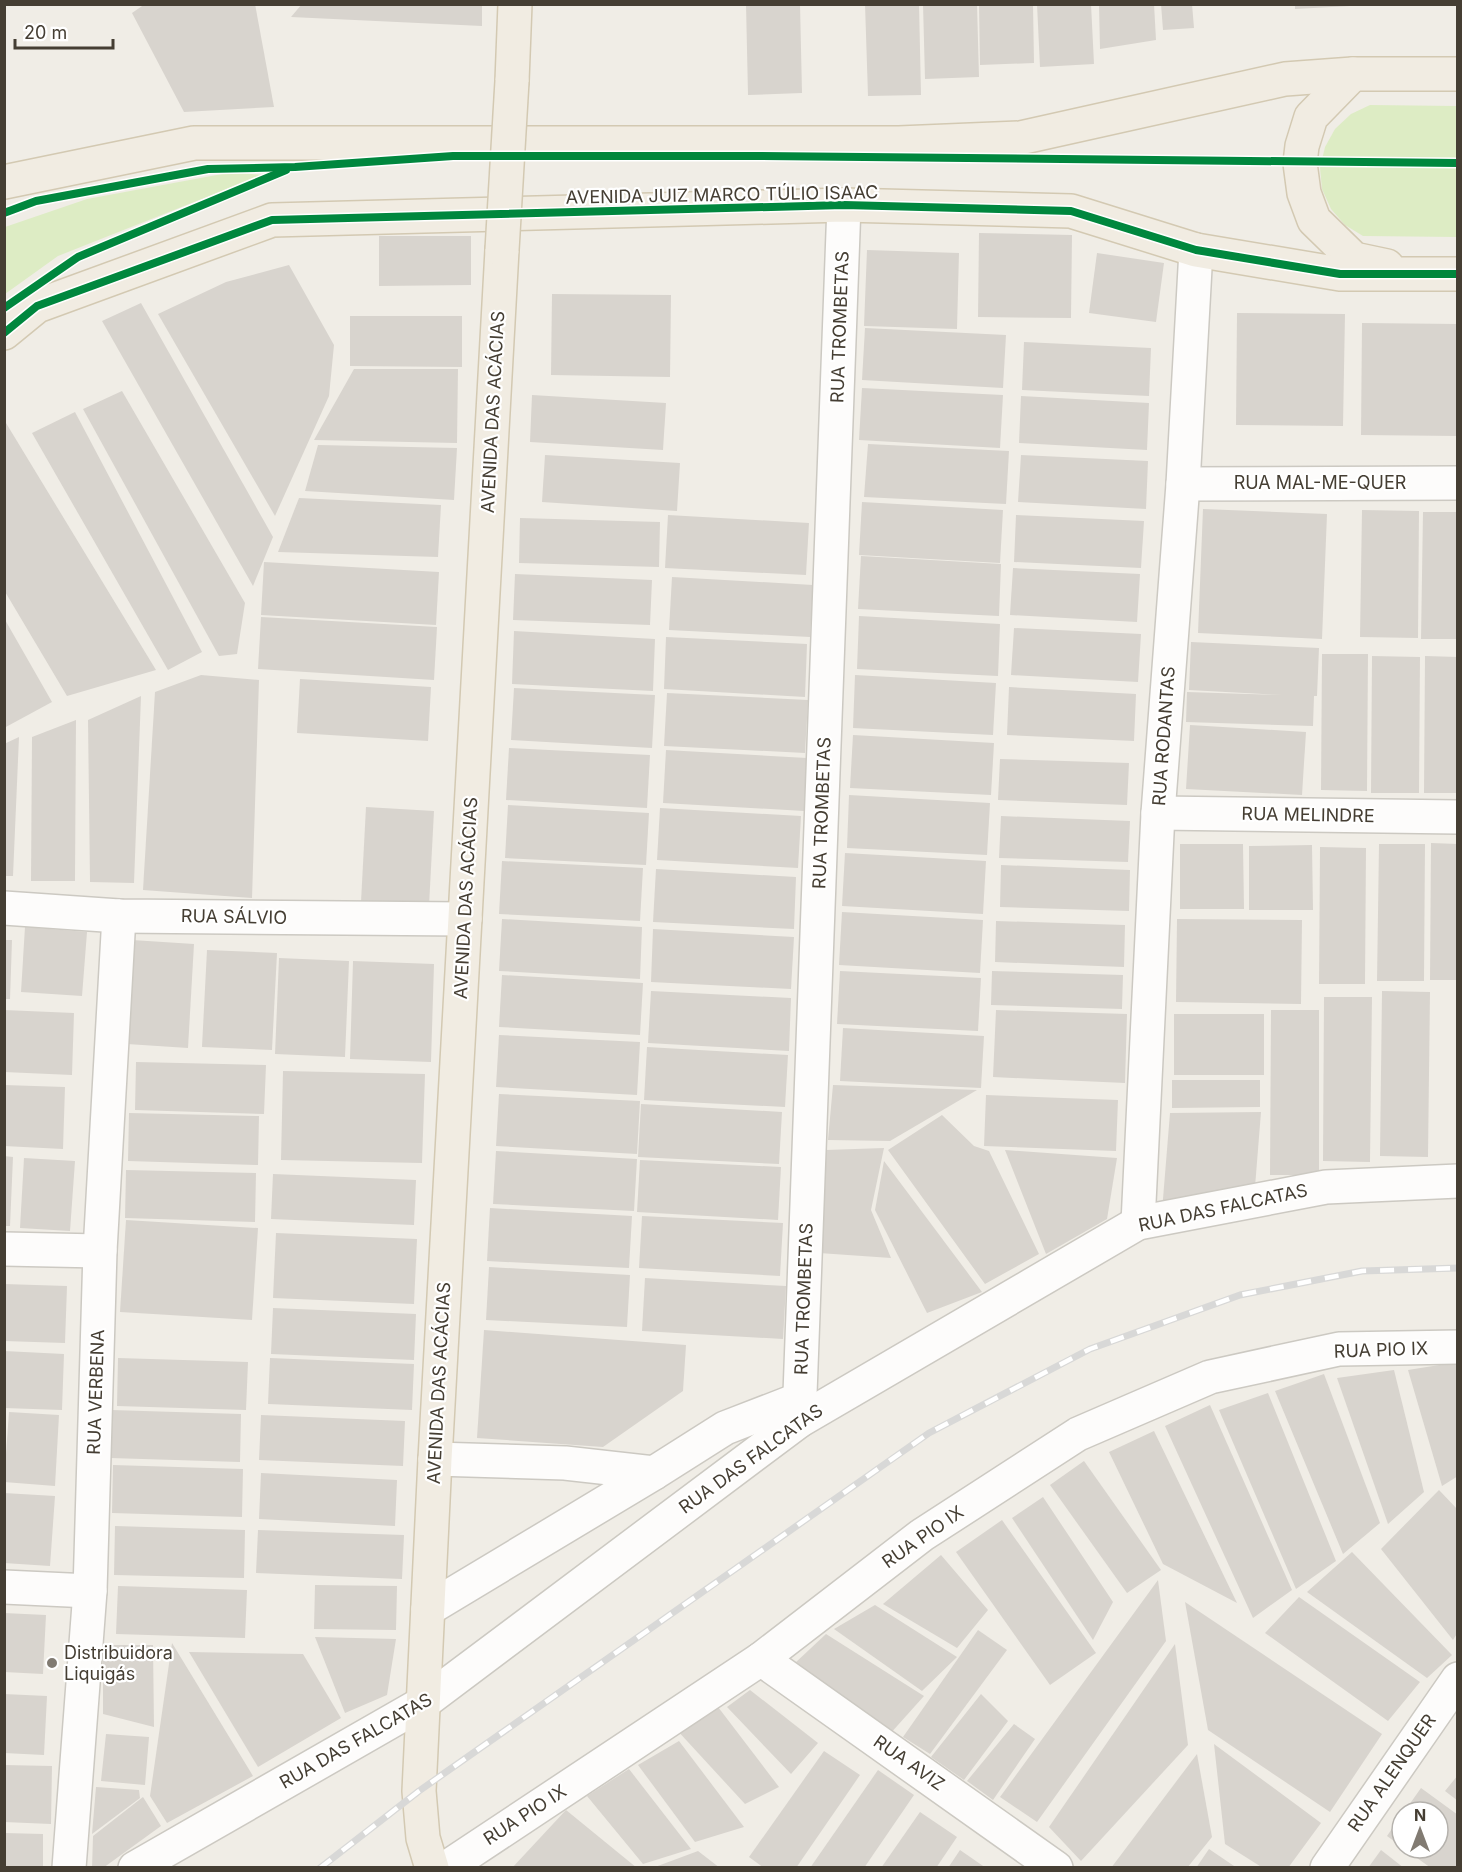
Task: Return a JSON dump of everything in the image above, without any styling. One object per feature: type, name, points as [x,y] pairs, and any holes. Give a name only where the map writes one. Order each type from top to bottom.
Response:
[{"type":"main road","name":"AVENIDA DAS ACÁCIAS","points":[[432,1868],[423,1838],[419,1791],[435,1459],[515,4]]},
{"type":"main road","points":[[4,182],[194,143],[900,143],[1020,138],[1285,79],[1353,74],[1458,74]]},
{"type":"main road","points":[[1353,74],[1311,117],[1302,146],[1300,163],[1304,193],[1314,220],[1354,259],[1418,273]]},
{"type":"main road","name":"AVENIDA JUIZ MARCO TÚLIO ISAAC","points":[[4,333],[37,306],[272,220],[844,205],[1071,211],[1196,250],[1340,274],[1458,274]]},
{"type":"street","name":"RUA TROMBETAS","points":[[800,1410],[844,205]]},
{"type":"street","name":"RUA RODANTAS","points":[[1138,1223],[1158,813],[1183,484],[1196,250]]},
{"type":"street","name":"RUA MAL-ME-QUER","points":[[1183,484],[1458,483]]},
{"type":"street","name":"RUA MELINDRE","points":[[1158,813],[1458,817]]},
{"type":"street","name":"RUA SÁLVIO","points":[[4,908],[118,916],[465,919]]},
{"type":"street","name":"RUA VERBENA","points":[[69,1868],[90,1591],[100,1251],[118,916]]},
{"type":"street","name":"RUA DAS FALCATAS","points":[[135,1868],[423,1703],[800,1410],[1138,1223],[1326,1187],[1458,1181]]},
{"type":"street","points":[[4,1249],[100,1251]]},
{"type":"street","name":"RUA PIO IX","points":[[446,1868],[761,1659],[922,1536],[1078,1434],[1210,1377],[1340,1349],[1458,1347]]},
{"type":"street","points":[[428,1609],[725,1428],[800,1410]]},
{"type":"street","points":[[435,1459],[565,1463],[654,1473]]},
{"type":"street","points":[[4,1587],[90,1591]]},
{"type":"street","name":"RUA AVIZ","points":[[761,1659],[1056,1868]]},
{"type":"street","name":"RUA ALENQUER","points":[[1327,1868],[1458,1679]]},
{"type":"green space","points":[[1370,105],[1457,106],[1457,237],[1363,236],[1345,225],[1331,209],[1322,189],[1320,168],[1325,147],[1335,129],[1351,114]]},
{"type":"green space","points":[[233,172],[262,175],[58,256],[5,294],[5,227],[87,199]]},
{"type":"building","points":[[145,4],[255,4],[274,107],[184,112],[132,13]]},
{"type":"building","points":[[302,4],[482,4],[482,26],[291,17]]},
{"type":"building","points":[[746,4],[800,4],[802,93],[748,95]]},
{"type":"building","points":[[865,4],[919,4],[921,95],[868,96]]},
{"type":"building","points":[[923,4],[977,4],[979,77],[925,79]]},
{"type":"building","points":[[979,4],[1033,4],[1034,63],[980,65]]},
{"type":"building","points":[[1037,4],[1091,4],[1094,64],[1040,67]]},
{"type":"building","points":[[1099,4],[1154,4],[1156,40],[1100,49]]},
{"type":"building","points":[[1161,4],[1192,4],[1194,28],[1163,30]]},
{"type":"building","points":[[1295,4],[1350,4],[1350,6],[1295,9]]},
{"type":"building","points":[[979,233],[1072,235],[1071,318],[978,317]]},
{"type":"building","points":[[379,236],[471,236],[471,285],[379,286]]},
{"type":"building","points":[[867,250],[959,253],[957,329],[864,326]]},
{"type":"building","points":[[1097,253],[1164,263],[1156,322],[1089,313]]},
{"type":"building","points":[[289,265],[334,345],[329,396],[275,516],[158,314],[226,282]]},
{"type":"building","points":[[552,294],[671,295],[670,377],[551,375]]},
{"type":"building","points":[[141,303],[273,537],[253,586],[102,321]]},
{"type":"building","points":[[1237,313],[1345,314],[1343,426],[1236,425]]},
{"type":"building","points":[[350,316],[462,316],[462,367],[350,366]]},
{"type":"building","points":[[1362,323],[1458,324],[1458,436],[1361,435]]},
{"type":"building","points":[[865,328],[1006,335],[1003,388],[862,380]]},
{"type":"building","points":[[1024,342],[1151,348],[1149,396],[1022,390]]},
{"type":"building","points":[[354,369],[458,369],[457,443],[314,440]]},
{"type":"building","points":[[862,388],[1003,395],[1000,448],[859,440]]},
{"type":"building","points":[[122,391],[245,603],[237,654],[219,656],[83,409]]},
{"type":"building","points":[[532,395],[666,403],[663,450],[530,442]]},
{"type":"building","points":[[1021,396],[1149,403],[1147,450],[1019,443]]},
{"type":"building","points":[[75,412],[202,652],[168,670],[32,433]]},
{"type":"building","points":[[4,423],[156,670],[67,696],[4,590]]},
{"type":"building","points":[[868,444],[1009,451],[1006,504],[864,497]]},
{"type":"building","points":[[318,445],[457,448],[454,500],[305,491]]},
{"type":"building","points":[[545,455],[680,463],[677,511],[542,502]]},
{"type":"building","points":[[1021,455],[1148,461],[1146,509],[1018,502]]},
{"type":"building","points":[[299,498],[441,505],[438,557],[278,552]]},
{"type":"building","points":[[862,502],[1003,510],[1000,563],[859,555]]},
{"type":"building","points":[[1203,509],[1327,514],[1322,639],[1198,633]]},
{"type":"building","points":[[1362,510],[1419,511],[1418,638],[1360,637]]},
{"type":"building","points":[[1423,512],[1458,512],[1458,639],[1421,639]]},
{"type":"building","points":[[668,515],[809,523],[806,575],[665,568]]},
{"type":"building","points":[[1016,515],[1144,521],[1141,568],[1014,562]]},
{"type":"building","points":[[520,518],[660,522],[659,567],[519,563]]},
{"type":"building","points":[[861,556],[1001,564],[999,616],[858,609]]},
{"type":"building","points":[[264,562],[439,572],[436,625],[261,615]]},
{"type":"building","points":[[1013,568],[1140,574],[1137,622],[1010,615]]},
{"type":"building","points":[[515,574],[652,580],[650,625],[513,620]]},
{"type":"building","points":[[672,577],[813,585],[810,637],[669,630]]},
{"type":"building","points":[[859,616],[1000,624],[998,676],[857,669]]},
{"type":"building","points":[[261,617],[437,627],[434,680],[258,669]]},
{"type":"building","points":[[4,618],[52,702],[4,728]]},
{"type":"building","points":[[1014,628],[1141,634],[1138,682],[1011,675]]},
{"type":"building","points":[[514,631],[655,639],[653,691],[512,684]]},
{"type":"building","points":[[666,637],[807,644],[805,697],[664,689]]},
{"type":"building","points":[[1191,642],[1319,648],[1313,726],[1186,722],[1187,692],[1283,695],[1189,690]]},
{"type":"building","points":[[1322,654],[1368,654],[1367,791],[1321,790]]},
{"type":"building","points":[[1372,656],[1420,657],[1419,793],[1371,793]]},
{"type":"building","points":[[1425,656],[1458,657],[1458,793],[1424,793]]},
{"type":"building","points":[[201,675],[259,680],[252,898],[143,890],[155,692]]},
{"type":"building","points":[[855,675],[996,683],[993,735],[853,728]]},
{"type":"building","points":[[300,679],[431,687],[428,741],[297,733]]},
{"type":"building","points":[[1009,687],[1136,694],[1134,741],[1007,735]]},
{"type":"building","points":[[514,688],[655,695],[652,748],[511,740]]},
{"type":"building","points":[[667,693],[808,700],[805,753],[664,746]]},
{"type":"building","points":[[141,696],[134,883],[90,882],[88,720]]},
{"type":"building","points":[[76,720],[75,881],[31,881],[32,737]]},
{"type":"building","points":[[1190,725],[1306,732],[1302,795],[1186,789]]},
{"type":"building","points":[[853,735],[994,743],[991,795],[850,788]]},
{"type":"building","points":[[19,737],[13,876],[4,876],[4,744]]},
{"type":"building","points":[[509,748],[650,755],[647,808],[506,800]]},
{"type":"building","points":[[666,750],[807,758],[804,811],[663,803]]},
{"type":"building","points":[[1000,759],[1129,763],[1127,805],[998,800]]},
{"type":"building","points":[[849,795],[990,803],[987,855],[847,848]]},
{"type":"building","points":[[508,805],[649,813],[646,865],[505,858]]},
{"type":"building","points":[[366,807],[434,811],[429,906],[361,902]]},
{"type":"building","points":[[660,808],[801,816],[798,868],[657,860]]},
{"type":"building","points":[[1001,816],[1130,821],[1128,862],[999,858]]},
{"type":"building","points":[[1431,843],[1458,844],[1458,980],[1430,980]]},
{"type":"building","points":[[1180,844],[1243,844],[1244,909],[1180,909]]},
{"type":"building","points":[[1379,844],[1425,844],[1424,981],[1377,981]]},
{"type":"building","points":[[1312,845],[1313,910],[1249,910],[1249,846]]},
{"type":"building","points":[[1320,847],[1366,848],[1365,984],[1319,984]]},
{"type":"building","points":[[845,853],[986,861],[983,914],[842,906]]},
{"type":"building","points":[[502,861],[643,868],[640,921],[499,914]]},
{"type":"building","points":[[1001,865],[1130,870],[1129,911],[1000,907]]},
{"type":"building","points":[[656,869],[796,877],[794,929],[653,922]]},
{"type":"building","points":[[842,912],[983,920],[980,973],[839,965]]},
{"type":"building","points":[[502,919],[642,927],[640,979],[499,971]]},
{"type":"building","points":[[1177,919],[1302,920],[1301,1004],[1176,1002]]},
{"type":"building","points":[[996,921],[1125,925],[1124,967],[995,962]]},
{"type":"building","points":[[25,927],[87,932],[82,996],[21,992]]},
{"type":"building","points":[[653,929],[794,937],[791,989],[651,982]]},
{"type":"building","points":[[4,940],[12,940],[10,999],[4,999]]},
{"type":"building","points":[[132,940],[194,944],[188,1048],[127,1044]]},
{"type":"building","points":[[207,950],[277,953],[272,1050],[202,1047]]},
{"type":"building","points":[[279,958],[349,961],[345,1057],[275,1054]]},
{"type":"building","points":[[353,961],[434,964],[431,1062],[350,1059]]},
{"type":"building","points":[[840,971],[981,978],[978,1031],[837,1024]]},
{"type":"building","points":[[992,971],[1123,975],[1122,1009],[991,1005]]},
{"type":"building","points":[[502,975],[643,983],[640,1035],[499,1027]]},
{"type":"building","points":[[651,991],[791,998],[789,1051],[648,1043]]},
{"type":"building","points":[[1382,991],[1430,992],[1428,1157],[1380,1156]]},
{"type":"building","points":[[1324,997],[1372,997],[1370,1162],[1323,1161]]},
{"type":"building","points":[[4,1010],[74,1013],[72,1075],[4,1072]]},
{"type":"building","points":[[996,1010],[1127,1014],[1125,1083],[993,1077]]},
{"type":"building","points":[[1271,1010],[1319,1010],[1319,1175],[1270,1175]]},
{"type":"building","points":[[1174,1014],[1264,1014],[1264,1075],[1174,1075]]},
{"type":"building","points":[[843,1028],[984,1036],[981,1088],[840,1081]]},
{"type":"building","points":[[499,1035],[640,1042],[637,1095],[496,1087]]},
{"type":"building","points":[[647,1047],[788,1055],[785,1107],[644,1100]]},
{"type":"building","points":[[136,1062],[266,1065],[264,1114],[135,1110]]},
{"type":"building","points":[[283,1071],[425,1074],[422,1163],[281,1160]]},
{"type":"building","points":[[1172,1080],[1260,1080],[1260,1107],[1172,1108]]},
{"type":"building","points":[[4,1085],[65,1087],[63,1149],[4,1146]]},
{"type":"building","points":[[833,1085],[977,1090],[890,1141],[828,1140]]},
{"type":"building","points":[[499,1094],[640,1101],[637,1154],[496,1146]]},
{"type":"building","points":[[986,1095],[1118,1100],[1116,1151],[984,1146]]},
{"type":"building","points":[[641,1104],[782,1112],[779,1164],[638,1157]]},
{"type":"building","points":[[1261,1112],[1255,1187],[1162,1211],[1170,1113]]},
{"type":"building","points":[[129,1113],[259,1116],[258,1165],[128,1161]]},
{"type":"building","points":[[942,1115],[974,1146],[989,1151],[1039,1254],[985,1284],[888,1150]]},
{"type":"building","points":[[884,1148],[871,1210],[891,1258],[819,1253],[826,1150]]},
{"type":"building","points":[[1005,1150],[1117,1158],[1107,1219],[1046,1254]]},
{"type":"building","points":[[496,1151],[637,1159],[634,1211],[493,1204]]},
{"type":"building","points":[[4,1156],[13,1157],[10,1226],[4,1226]]},
{"type":"building","points":[[24,1158],[75,1161],[70,1231],[20,1228]]},
{"type":"building","points":[[640,1160],[781,1167],[778,1220],[637,1212]]},
{"type":"building","points":[[884,1161],[982,1292],[927,1313],[875,1210]]},
{"type":"building","points":[[126,1170],[256,1173],[255,1222],[125,1218]]},
{"type":"building","points":[[273,1174],[416,1180],[414,1225],[271,1219]]},
{"type":"building","points":[[490,1208],[632,1216],[629,1268],[487,1261]]},
{"type":"building","points":[[642,1216],[783,1223],[780,1276],[639,1268]]},
{"type":"building","points":[[126,1220],[258,1228],[252,1320],[120,1312]]},
{"type":"building","points":[[276,1233],[417,1239],[414,1304],[273,1298]]},
{"type":"building","points":[[489,1267],[630,1275],[627,1327],[486,1320]]},
{"type":"building","points":[[645,1278],[786,1286],[783,1339],[642,1331]]},
{"type":"building","points":[[4,1284],[67,1286],[65,1343],[4,1341]]},
{"type":"building","points":[[273,1308],[416,1314],[414,1360],[271,1354]]},
{"type":"building","points":[[484,1330],[686,1345],[683,1391],[603,1447],[477,1438]]},
{"type":"building","points":[[4,1351],[64,1354],[62,1410],[4,1408]]},
{"type":"building","points":[[118,1358],[248,1362],[246,1410],[117,1406]]},
{"type":"building","points":[[270,1358],[414,1364],[412,1410],[268,1404]]},
{"type":"building","points":[[1458,1362],[1458,1476],[1442,1486],[1408,1370]]},
{"type":"building","points":[[1394,1370],[1424,1492],[1388,1524],[1337,1378]]},
{"type":"building","points":[[1324,1374],[1380,1523],[1343,1554],[1275,1391]]},
{"type":"building","points":[[1268,1393],[1336,1561],[1296,1589],[1219,1410]]},
{"type":"building","points":[[1210,1405],[1292,1590],[1253,1618],[1165,1426]]},
{"type":"building","points":[[111,1410],[241,1414],[240,1462],[110,1458]]},
{"type":"building","points":[[9,1412],[59,1415],[55,1486],[4,1482]]},
{"type":"building","points":[[261,1415],[405,1421],[403,1466],[259,1460]]},
{"type":"building","points":[[1154,1431],[1237,1603],[1163,1564],[1109,1452]]},
{"type":"building","points":[[1084,1461],[1161,1570],[1127,1593],[1050,1485]]},
{"type":"building","points":[[113,1465],[243,1469],[242,1517],[112,1513]]},
{"type":"building","points":[[261,1473],[397,1480],[395,1526],[259,1519]]},
{"type":"building","points":[[1439,1490],[1458,1510],[1458,1632],[1453,1640],[1381,1549]]},
{"type":"building","points":[[4,1493],[55,1496],[50,1566],[4,1563]]},
{"type":"building","points":[[1043,1497],[1113,1602],[1093,1640],[1012,1518]]},
{"type":"building","points":[[1002,1520],[1096,1653],[1050,1685],[956,1552]]},
{"type":"building","points":[[115,1526],[245,1530],[244,1578],[114,1575]]},
{"type":"building","points":[[258,1530],[404,1535],[402,1579],[256,1573]]},
{"type":"building","points":[[1352,1552],[1452,1655],[1427,1678],[1307,1592]]},
{"type":"building","points":[[941,1555],[988,1610],[957,1648],[883,1604]]},
{"type":"building","points":[[1158,1580],[1166,1641],[1037,1822],[1000,1797]]},
{"type":"building","points":[[315,1585],[397,1586],[396,1630],[314,1629]]},
{"type":"building","points":[[118,1586],[247,1590],[245,1638],[116,1634]]},
{"type":"building","points":[[1299,1597],[1420,1682],[1388,1721],[1265,1633]]},
{"type":"building","points":[[1185,1602],[1382,1734],[1330,1812],[1208,1730]]},
{"type":"building","points":[[875,1605],[957,1657],[922,1691],[834,1629]]},
{"type":"building","points":[[4,1613],[46,1615],[43,1674],[4,1672]]},
{"type":"building","points":[[978,1630],[1007,1650],[930,1754],[903,1737]]},
{"type":"building","points":[[826,1634],[924,1696],[889,1735],[794,1664]]},
{"type":"building","points":[[315,1637],[396,1639],[387,1695],[345,1713]]},
{"type":"building","points":[[172,1643],[253,1776],[167,1823],[150,1796]]},
{"type":"building","points":[[1175,1644],[1188,1745],[1081,1861],[1049,1827]]},
{"type":"building","points":[[103,1645],[153,1645],[154,1727],[103,1714]]},
{"type":"building","points":[[189,1652],[303,1654],[341,1718],[258,1767]]},
{"type":"building","points":[[750,1690],[818,1743],[791,1774],[727,1707]]},
{"type":"building","points":[[4,1694],[47,1696],[44,1755],[4,1753]]},
{"type":"building","points":[[981,1694],[1008,1721],[964,1780],[931,1757]]},
{"type":"building","points":[[715,1703],[779,1787],[745,1804],[676,1729]]},
{"type":"building","points":[[1014,1724],[1035,1739],[993,1800],[967,1781]]},
{"type":"building","points":[[106,1734],[149,1737],[145,1785],[101,1781]]},
{"type":"building","points":[[679,1741],[744,1827],[695,1842],[638,1765]]},
{"type":"building","points":[[1214,1744],[1321,1823],[1288,1868],[1263,1868],[1225,1844]]},
{"type":"building","points":[[824,1751],[860,1775],[796,1868],[764,1868],[749,1857]]},
{"type":"building","points":[[1197,1754],[1212,1837],[1187,1868],[1111,1868]]},
{"type":"building","points":[[4,1765],[52,1766],[51,1824],[4,1822]]},
{"type":"building","points":[[629,1769],[691,1849],[643,1864],[587,1796]]},
{"type":"building","points":[[878,1770],[914,1795],[864,1868],[810,1868]]},
{"type":"building","points":[[1458,1775],[1458,1801],[1445,1791]]},
{"type":"building","points":[[96,1787],[139,1790],[140,1798],[92,1834]]},
{"type":"building","points":[[1421,1788],[1437,1800],[1412,1800]]},
{"type":"building","points":[[143,1797],[161,1826],[103,1868],[92,1868],[93,1836]]},
{"type":"building","points":[[1450,1809],[1458,1815],[1458,1868],[1431,1868],[1420,1860],[1450,1860]]},
{"type":"building","points":[[566,1810],[637,1868],[512,1868]]},
{"type":"building","points":[[920,1812],[957,1837],[936,1868],[881,1868]]},
{"type":"building","points":[[4,1833],[43,1834],[43,1868],[4,1868]]},
{"type":"building","points":[[1209,1849],[1237,1868],[1196,1868]]},
{"type":"building","points":[[960,1850],[986,1868],[948,1868]]},
{"type":"building","points":[[1381,1850],[1390,1857],[1390,1860],[1394,1860],[1404,1868],[1368,1868]]},
{"type":"building","points":[[698,1851],[720,1868],[655,1868],[655,1867]]},
{"type":"railway","points":[[320,1868],[419,1791],[929,1433],[1090,1349],[1240,1295],[1362,1271],[1458,1268]]},
{"type":"cycle path","points":[[4,213],[36,201],[208,169],[295,167],[453,156],[759,156],[1458,163]]},
{"type":"cycle path","points":[[4,308],[78,257],[286,170]]},
{"type":"cycle path","points":[[4,333],[37,306],[272,220],[844,205],[1071,211],[1196,250],[1340,274],[1458,274]]},
{"type":"place","name":"Distribuidora Liquigás","points":[[52,1663]]}]
